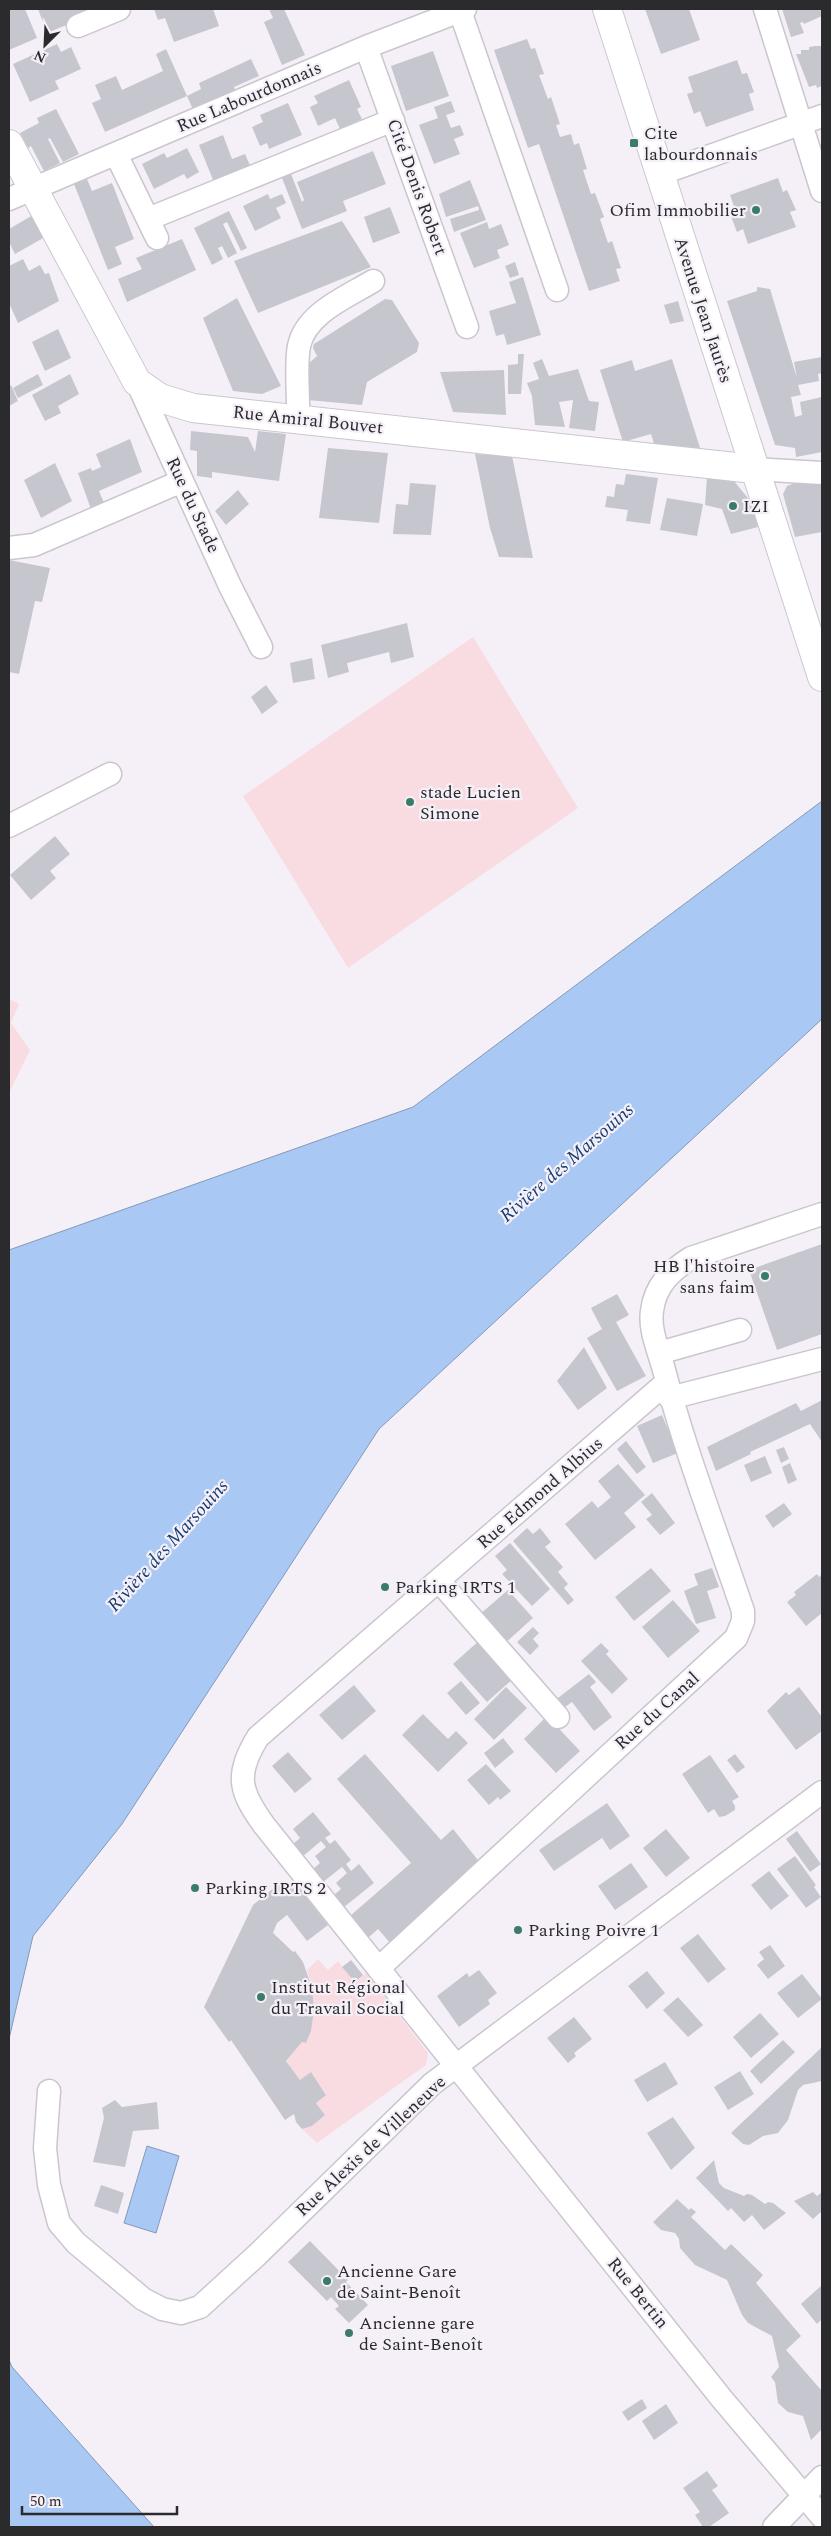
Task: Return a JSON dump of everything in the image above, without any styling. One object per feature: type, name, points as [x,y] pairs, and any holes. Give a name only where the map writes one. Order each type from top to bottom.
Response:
[{"type":"main road","name":"Avenue Jean Jaurès","points":[[606,9],[822,677]]},
{"type":"main road","name":"Rue Amiral Bouvet","points":[[9,144],[137,382],[160,398],[176,404],[298,419],[754,469]]},
{"type":"street","points":[[78,26],[119,9]]},
{"type":"street","points":[[764,9],[822,191]]},
{"type":"street","points":[[463,10],[557,290]]},
{"type":"street","name":"Rue Labourdonnais","points":[[9,198],[366,47],[463,10]]},
{"type":"street","name":"Cité Denis Robert","points":[[366,47],[467,327]]},
{"type":"street","points":[[660,174],[822,116]]},
{"type":"street","points":[[116,154],[152,229],[393,120]]},
{"type":"street","points":[[298,419],[299,345],[306,329],[318,315],[373,281]]},
{"type":"street","name":"Rue du Stade","points":[[137,382],[182,482],[261,647]]},
{"type":"street","points":[[754,469],[822,474]]},
{"type":"street","points":[[9,548],[34,545],[182,482]]},
{"type":"street","points":[[9,826],[110,774]]},
{"type":"street","points":[[822,1214],[691,1258],[674,1268],[662,1282],[654,1297],[651,1312],[652,1328],[668,1390],[822,1359]]},
{"type":"street","points":[[659,1353],[740,1330]]},
{"type":"street","name":"Rue Edmond Albius","points":[[250,1807],[245,1796],[243,1767],[248,1752],[258,1737],[439,1581],[668,1390]]},
{"type":"street","name":"Rue du Canal","points":[[380,1967],[729,1646],[740,1629],[743,1611],[668,1390]]},
{"type":"street","points":[[439,1581],[558,1717]]},
{"type":"street","name":"Rue Alexis de Villeneuve","points":[[49,2091],[44,2148],[49,2185],[58,2223],[76,2243],[144,2299],[162,2309],[181,2313],[200,2307],[214,2296],[432,2084],[822,1792]]},
{"type":"street","name":"Rue Bertin","points":[[250,1807],[380,1967],[457,2067],[722,2399],[822,2517]]},
{"type":"street","points":[[774,2527],[822,2477]]},
{"type":"shaded area","name":"stade Lucien Simone","points":[[473,637],[578,808],[348,968],[243,796]]},
{"type":"shaded area","points":[[9,999],[19,1004],[11,1023],[30,1050],[9,1093]]},
{"type":"shaded area","points":[[318,1959],[328,1970],[338,1961],[355,1982],[366,1973],[428,2053],[426,2065],[317,2143],[302,2129],[312,2126],[325,2115],[316,2103],[326,2094],[311,2073],[300,2080],[286,2061],[302,2042],[306,2043],[312,2025],[313,2007],[307,1970]]},
{"type":"water","name":"Rivière des Marsouins","points":[[822,801],[822,1019],[379,1429],[122,1824],[33,1936],[9,2039],[9,1250],[413,1107]]},
{"type":"water","points":[[147,2146],[179,2156],[156,2233],[124,2223]]},
{"type":"water","points":[[9,2360],[12,2367],[154,2527],[9,2527]]},
{"type":"building","points":[[9,9],[25,9],[37,38],[9,50]]},
{"type":"building","points":[[38,9],[99,9],[100,11],[47,33]]},
{"type":"building","points":[[154,9],[213,9],[219,26],[174,42],[165,18],[158,20]]},
{"type":"building","points":[[269,9],[284,9],[305,55],[282,65],[264,22],[273,18]]},
{"type":"building","points":[[645,9],[689,9],[700,40],[661,54]]},
{"type":"building","points":[[782,9],[822,9],[822,16],[804,24],[803,22],[800,23],[804,33],[791,37]]},
{"type":"building","points":[[527,39],[531,49],[535,48],[544,74],[539,75],[548,99],[551,97],[560,124],[556,125],[560,137],[571,134],[574,145],[579,143],[587,169],[583,170],[591,194],[595,193],[604,217],[600,219],[608,243],[612,241],[621,268],[616,269],[620,281],[589,291],[539,144],[528,148],[494,50]]},
{"type":"building","points":[[57,44],[61,52],[71,47],[81,69],[55,81],[59,89],[30,102],[13,64]]},
{"type":"building","points":[[822,46],[822,86],[817,88],[816,85],[809,87],[796,54],[801,54],[801,50],[809,50],[809,47]]},
{"type":"building","points":[[166,49],[187,96],[105,132],[92,103],[101,99],[95,85],[116,76],[122,90],[163,71],[156,54]]},
{"type":"building","points":[[433,51],[449,96],[406,111],[391,66]]},
{"type":"building","points":[[251,59],[259,76],[234,87],[237,95],[195,114],[187,96],[201,89],[199,83]]},
{"type":"building","points":[[737,60],[742,74],[747,73],[754,92],[749,94],[754,110],[706,127],[700,111],[694,114],[687,94],[693,92],[688,77]]},
{"type":"building","points":[[349,80],[361,107],[357,109],[362,119],[340,129],[335,118],[318,126],[310,107],[318,103],[314,96]]},
{"type":"building","points":[[451,101],[455,112],[446,115],[451,128],[460,125],[464,135],[454,139],[460,154],[434,164],[419,125],[438,118],[434,107]]},
{"type":"building","points":[[288,103],[302,135],[269,149],[267,143],[260,146],[252,127],[263,122],[260,115]]},
{"type":"building","points":[[56,109],[79,154],[63,162],[50,138],[48,139],[60,163],[44,171],[31,146],[28,148],[20,133],[39,123],[37,118]]},
{"type":"building","points":[[223,135],[232,159],[245,154],[252,170],[215,185],[199,145]]},
{"type":"building","points":[[187,148],[199,172],[187,179],[184,174],[154,189],[142,164],[164,153],[167,158]]},
{"type":"building","points":[[373,151],[386,184],[343,201],[347,211],[302,229],[282,178],[291,174],[302,202],[304,200],[297,182]]},
{"type":"building","points":[[778,178],[783,192],[787,190],[796,210],[790,212],[796,227],[748,244],[743,229],[737,232],[729,211],[735,209],[730,195]]},
{"type":"building","points":[[87,179],[92,191],[112,183],[134,239],[115,247],[122,264],[108,270],[74,184]]},
{"type":"building","points":[[470,180],[486,220],[454,232],[450,219],[479,210],[478,206],[446,217],[439,194]]},
{"type":"building","points":[[268,194],[270,199],[282,194],[286,203],[276,208],[281,218],[255,231],[243,206]]},
{"type":"building","points":[[390,207],[400,233],[373,243],[364,217]]},
{"type":"building","points":[[229,211],[247,248],[241,251],[227,222],[223,224],[237,253],[228,258],[222,246],[218,248],[223,259],[212,265],[194,228]]},
{"type":"building","points":[[33,215],[45,237],[15,254],[9,242],[9,229]]},
{"type":"building","points":[[342,221],[371,267],[258,313],[234,261]]},
{"type":"building","points":[[487,222],[489,229],[501,224],[509,245],[497,250],[500,258],[474,268],[460,233]]},
{"type":"building","points":[[182,239],[196,270],[127,302],[118,279],[142,269],[136,258]]},
{"type":"building","points":[[23,259],[29,271],[40,265],[45,274],[49,273],[59,301],[18,323],[9,303],[9,266]]},
{"type":"building","points":[[515,262],[519,275],[510,278],[505,266]]},
{"type":"building","points":[[523,277],[541,335],[507,345],[504,334],[496,336],[489,311],[516,303],[509,282]]},
{"type":"building","points":[[757,287],[770,289],[797,378],[794,362],[822,357],[822,373],[818,374],[819,381],[798,385],[801,395],[791,397],[795,417],[802,415],[800,402],[822,397],[822,452],[796,457],[795,448],[775,445],[727,301],[757,291]]},
{"type":"building","points":[[237,298],[281,386],[262,394],[233,391],[203,318]]},
{"type":"building","points":[[385,299],[392,300],[419,343],[417,352],[367,382],[362,405],[308,400],[308,364],[317,356],[313,348],[314,344]]},
{"type":"building","points":[[678,301],[684,321],[670,324],[664,305]]},
{"type":"building","points":[[58,329],[71,358],[45,371],[32,342]]},
{"type":"building","points":[[518,354],[524,354],[521,394],[508,394],[508,365],[518,364]]},
{"type":"building","points":[[542,359],[549,376],[578,369],[589,401],[599,402],[595,431],[569,428],[573,400],[559,402],[565,427],[535,425],[532,396],[527,383],[539,379],[533,363]]},
{"type":"building","points":[[672,359],[701,451],[655,447],[651,434],[623,442],[600,370],[632,360],[635,371]]},
{"type":"building","points":[[504,370],[506,415],[453,412],[440,372]]},
{"type":"building","points":[[38,374],[43,385],[18,398],[13,388]]},
{"type":"building","points":[[70,374],[79,394],[58,406],[61,413],[45,421],[32,395]]},
{"type":"building","points":[[11,385],[18,401],[9,406],[9,386]]},
{"type":"building","points":[[191,431],[248,437],[255,452],[258,431],[286,434],[279,481],[212,472],[212,478],[197,476],[197,451],[190,450]]},
{"type":"building","points":[[130,439],[142,472],[99,491],[104,503],[91,509],[78,473],[91,468],[92,471],[101,467],[96,454]]},
{"type":"building","points":[[328,448],[388,453],[379,523],[319,518]]},
{"type":"building","points":[[475,454],[512,456],[533,558],[499,557],[490,528]]},
{"type":"building","points":[[55,463],[72,501],[41,518],[24,480]]},
{"type":"building","points":[[626,474],[658,478],[650,524],[626,521],[628,510],[605,507],[607,496],[614,497],[616,484],[624,485]]},
{"type":"building","points":[[707,477],[734,481],[752,503],[758,527],[731,534],[722,509],[705,505]]},
{"type":"building","points":[[410,483],[436,485],[431,535],[393,534],[396,504],[408,505]]},
{"type":"building","points":[[795,483],[822,484],[822,532],[795,537],[783,494],[787,486]]},
{"type":"building","points":[[238,490],[249,504],[226,525],[215,511]]},
{"type":"building","points":[[667,498],[703,504],[697,536],[660,530]]},
{"type":"building","points":[[9,560],[50,568],[42,602],[35,601],[19,674],[9,672]]},
{"type":"building","points":[[407,623],[414,657],[391,663],[389,652],[347,663],[349,672],[328,678],[321,645]]},
{"type":"building","points":[[312,658],[315,679],[293,683],[290,663]]},
{"type":"building","points":[[266,685],[278,702],[262,714],[251,697]]},
{"type":"building","points":[[55,836],[70,854],[50,871],[56,878],[31,900],[10,875]]},
{"type":"building","points":[[822,1244],[822,1334],[777,1350],[749,1270]]},
{"type":"building","points":[[617,1294],[629,1315],[616,1322],[646,1376],[617,1391],[587,1338],[602,1329],[591,1308]]},
{"type":"building","points":[[584,1347],[607,1388],[578,1410],[557,1381]]},
{"type":"building","points":[[822,1400],[822,1442],[810,1424],[750,1452],[751,1454],[716,1471],[707,1447],[796,1403],[801,1411]]},
{"type":"building","points":[[662,1415],[678,1453],[653,1463],[637,1426]]},
{"type":"building","points":[[626,1441],[646,1467],[637,1474],[617,1449]]},
{"type":"building","points":[[784,1447],[789,1459],[781,1463],[776,1450]]},
{"type":"building","points":[[765,1456],[772,1473],[751,1482],[744,1465]]},
{"type":"building","points":[[790,1463],[797,1480],[788,1484],[782,1467]]},
{"type":"building","points":[[618,1464],[645,1495],[624,1513],[636,1527],[595,1560],[565,1524],[592,1501],[598,1508],[611,1497],[598,1481]]},
{"type":"building","points":[[652,1493],[675,1523],[660,1535],[646,1519],[652,1515],[641,1502]]},
{"type":"building","points":[[784,1503],[792,1514],[773,1528],[765,1516]]},
{"type":"building","points":[[527,1528],[533,1534],[540,1528],[551,1542],[545,1547],[563,1567],[558,1572],[568,1584],[564,1588],[574,1600],[568,1605],[513,1541]]},
{"type":"building","points":[[510,1543],[550,1589],[532,1606],[502,1574],[507,1570],[495,1556]]},
{"type":"building","points":[[651,1568],[671,1591],[634,1621],[615,1597]]},
{"type":"building","points":[[712,1568],[719,1587],[707,1591],[716,1618],[696,1624],[684,1591],[698,1585],[694,1574]]},
{"type":"building","points":[[817,1574],[819,1577],[822,1574],[822,1613],[806,1626],[787,1602],[796,1595],[794,1592]]},
{"type":"building","points":[[508,1590],[533,1618],[504,1644],[479,1615]]},
{"type":"building","points":[[673,1600],[700,1631],[668,1658],[642,1627]]},
{"type":"building","points":[[533,1627],[539,1633],[533,1639],[539,1646],[530,1655],[517,1642]]},
{"type":"building","points":[[481,1639],[515,1677],[487,1702],[453,1664]]},
{"type":"building","points":[[601,1643],[609,1651],[606,1654],[628,1679],[612,1694],[581,1661]]},
{"type":"building","points":[[589,1674],[596,1682],[590,1687],[612,1717],[594,1731],[572,1702],[561,1710],[554,1701]]},
{"type":"building","points":[[461,1681],[480,1703],[466,1715],[447,1693]]},
{"type":"building","points":[[354,1685],[376,1711],[342,1740],[319,1715]]},
{"type":"building","points":[[506,1687],[527,1708],[494,1740],[474,1719]]},
{"type":"building","points":[[799,1687],[822,1717],[822,1731],[796,1750],[767,1711],[786,1692],[789,1695]]},
{"type":"building","points":[[423,1714],[448,1739],[456,1731],[468,1743],[438,1772],[402,1735]]},
{"type":"building","points":[[547,1716],[580,1751],[556,1773],[524,1739]]},
{"type":"building","points":[[503,1738],[514,1752],[495,1768],[484,1753]]},
{"type":"building","points":[[288,1752],[312,1779],[295,1793],[272,1766]]},
{"type":"building","points":[[365,1754],[441,1840],[453,1829],[481,1864],[391,1944],[378,1929],[369,1937],[350,1916],[411,1863],[337,1779]]},
{"type":"building","points":[[735,1754],[745,1767],[737,1773],[727,1760]]},
{"type":"building","points":[[710,1755],[739,1797],[732,1801],[735,1810],[725,1816],[719,1817],[714,1809],[708,1813],[682,1774]]},
{"type":"building","points":[[486,1764],[511,1791],[500,1800],[498,1797],[489,1805],[467,1780]]},
{"type":"building","points":[[607,1803],[630,1836],[610,1850],[602,1838],[554,1871],[539,1850]]},
{"type":"building","points":[[313,1812],[331,1834],[325,1838],[330,1844],[335,1840],[351,1860],[346,1864],[351,1871],[359,1864],[374,1883],[344,1907],[334,1895],[341,1889],[336,1883],[347,1873],[342,1867],[323,1882],[312,1870],[320,1863],[315,1856],[326,1847],[321,1841],[302,1857],[292,1845],[300,1838],[293,1829]]},
{"type":"building","points":[[666,1829],[690,1858],[666,1877],[643,1848]]},
{"type":"building","points":[[797,1831],[821,1864],[810,1872],[786,1839]]},
{"type":"building","points":[[795,1856],[816,1885],[814,1887],[821,1897],[806,1908],[777,1869]]},
{"type":"building","points":[[631,1863],[648,1887],[615,1910],[598,1886]]},
{"type":"building","points":[[769,1871],[789,1896],[771,1910],[751,1885]]},
{"type":"building","name":"Institut Régional du Travail Social","points":[[281,1882],[286,1888],[294,1882],[328,1925],[307,1941],[287,1915],[277,1923],[273,1933],[293,1952],[295,1951],[303,1962],[312,1988],[314,2010],[311,2031],[306,2043],[302,2042],[286,2061],[300,2080],[311,2072],[326,2095],[316,2103],[325,2115],[312,2126],[302,2129],[296,2122],[294,2114],[285,2120],[231,2040],[229,2042],[204,2007],[253,1905]]},
{"type":"building","points":[[698,1934],[726,1969],[708,1983],[680,1948]]},
{"type":"building","points":[[770,1945],[785,1966],[768,1979],[757,1965],[764,1959],[759,1952]]},
{"type":"building","points":[[351,1960],[363,1975],[355,1982],[342,1967]]},
{"type":"building","points":[[479,1970],[497,1993],[488,2000],[490,2004],[459,2027],[437,1996],[467,1973],[469,1977]]},
{"type":"building","points":[[647,1971],[665,1993],[647,2009],[628,1986]]},
{"type":"building","points":[[802,1974],[822,1999],[798,2018],[777,1993]]},
{"type":"building","points":[[678,1997],[703,2025],[688,2037],[663,2010]]},
{"type":"building","points":[[760,2013],[779,2034],[751,2058],[733,2037]]},
{"type":"building","points":[[574,2017],[592,2039],[574,2053],[576,2056],[568,2063],[547,2038]]},
{"type":"building","points":[[783,2040],[795,2052],[761,2084],[750,2071]]},
{"type":"building","points":[[821,2048],[822,2081],[803,2085],[798,2090],[788,2120],[778,2133],[763,2136],[749,2145],[743,2144],[731,2133]]},
{"type":"building","points":[[665,2062],[678,2084],[647,2102],[634,2080]]},
{"type":"building","points":[[740,2071],[754,2094],[728,2110],[714,2087]]},
{"type":"building","points":[[115,2100],[122,2107],[157,2102],[159,2129],[133,2131],[125,2167],[93,2162],[104,2118],[102,2108]]},
{"type":"building","points":[[673,2117],[695,2148],[671,2170],[647,2133]]},
{"type":"building","points":[[714,2160],[719,2183],[724,2188],[744,2196],[747,2194],[752,2195],[765,2204],[768,2202],[773,2203],[786,2213],[764,2230],[752,2215],[744,2222],[731,2208],[728,2211],[696,2178]]},
{"type":"building","points":[[101,2185],[124,2193],[118,2214],[94,2206]]},
{"type":"building","points":[[813,2192],[817,2196],[822,2192],[822,2211],[813,2219],[794,2201]]},
{"type":"building","points":[[677,2199],[689,2210],[691,2208],[696,2212],[691,2217],[725,2250],[731,2244],[763,2275],[756,2283],[801,2336],[786,2350],[822,2391],[822,2429],[811,2440],[803,2416],[788,2412],[778,2403],[775,2382],[771,2377],[779,2367],[772,2336],[748,2323],[742,2315],[727,2280],[695,2265],[680,2248],[679,2239],[675,2233],[661,2230],[653,2222]]},
{"type":"building","name":"Ancienne Gare de Saint-Benoît","points":[[310,2241],[348,2280],[346,2282],[368,2305],[349,2323],[335,2309],[339,2306],[331,2297],[327,2301],[288,2262]]},
{"type":"building","points":[[822,2285],[822,2319],[817,2324],[801,2304]]},
{"type":"building","points":[[642,2399],[647,2408],[628,2421],[622,2412]]},
{"type":"building","points":[[666,2404],[678,2423],[654,2440],[642,2421]]},
{"type":"building","points":[[707,2471],[718,2486],[712,2490],[729,2513],[709,2527],[703,2527],[695,2515],[700,2512],[683,2488]]},
{"type":"place","name":"Cite labourdonnais","points":[[634,143]]},
{"type":"place","name":"Ofim Immobilier","points":[[756,210]]},
{"type":"place","name":"IZI","points":[[733,506]]},
{"type":"place","name":"stade Lucien Simone","points":[[410,802]]},
{"type":"place","name":"HB l'histoire sans faim","points":[[765,1276]]},
{"type":"place","name":"Parking IRTS 1","points":[[385,1587]]},
{"type":"place","name":"Parking IRTS 2","points":[[195,1888]]},
{"type":"place","name":"Parking Poivre 1","points":[[518,1930]]},
{"type":"place","name":"Institut Régional du Travail Social","points":[[261,1997]]},
{"type":"place","name":"Ancienne Gare de Saint-Benoît","points":[[327,2281]]},
{"type":"place","name":"Ancienne gare de Saint-Benoît","points":[[349,2333]]}]
